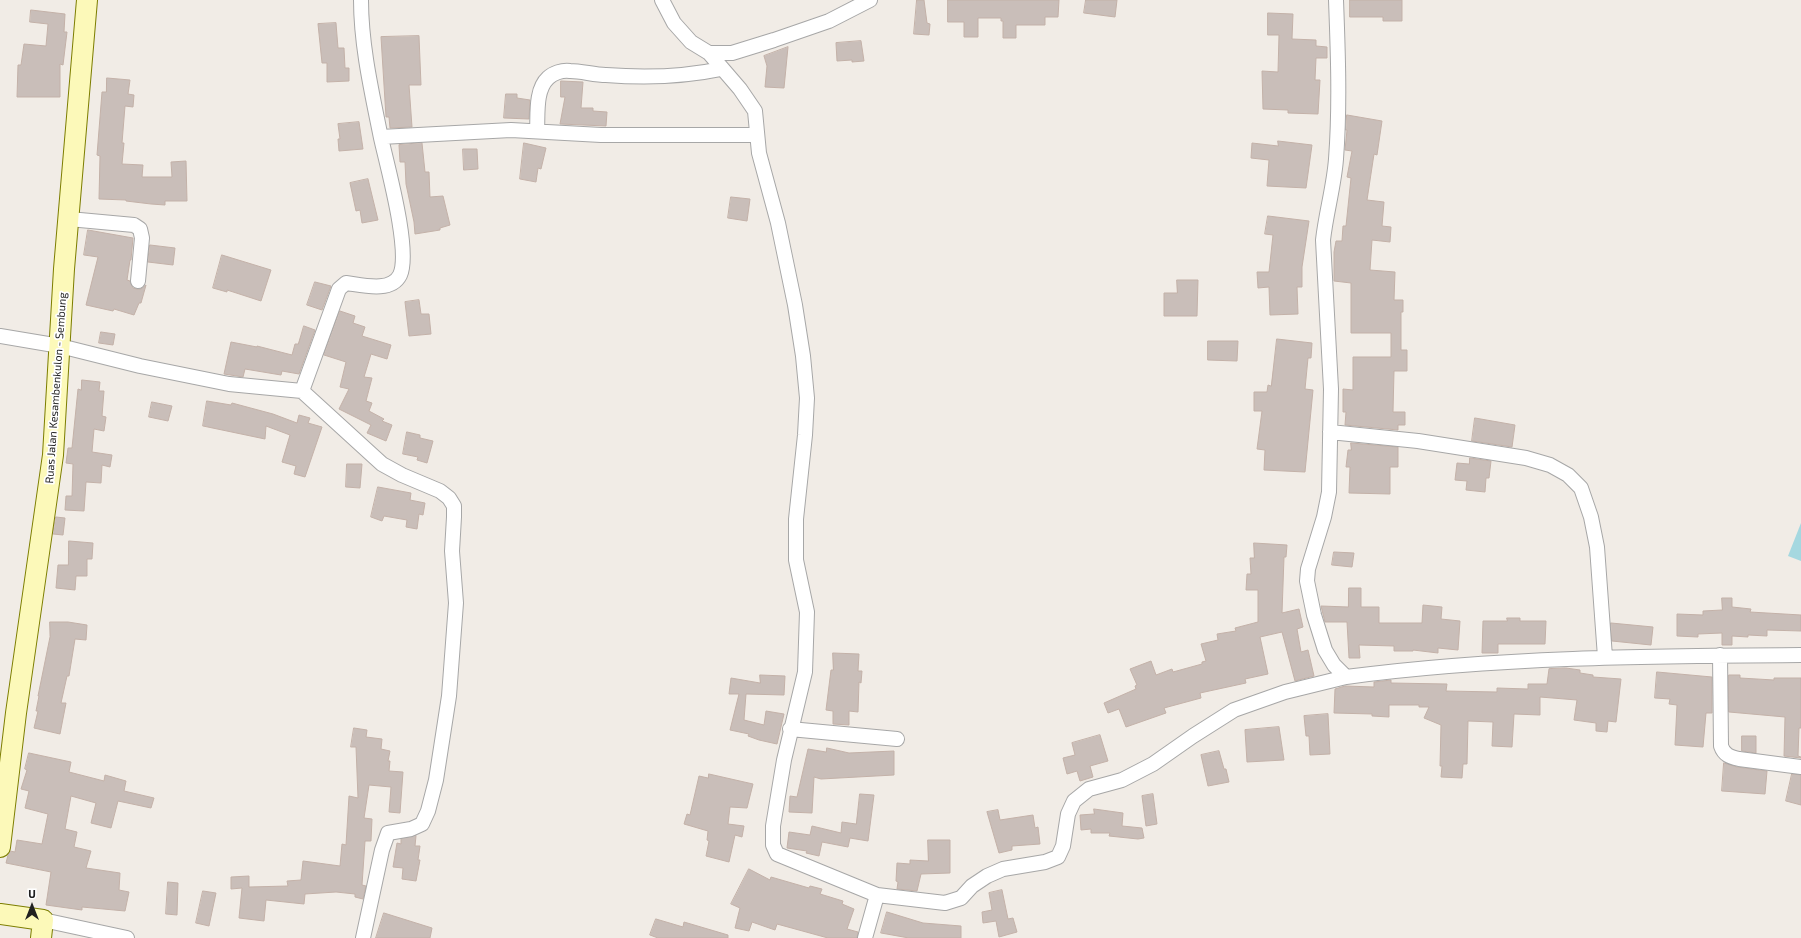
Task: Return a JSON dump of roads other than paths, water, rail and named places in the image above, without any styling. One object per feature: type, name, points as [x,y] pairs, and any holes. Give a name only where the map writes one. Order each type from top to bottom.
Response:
[{"type":"main road","name":"Ruas Jalan Kesambenkulon - Sembung","points":[[0,847],[16,713],[53,455],[69,219],[87,0]]},
{"type":"main road","points":[[0,914],[42,929]]},
{"type":"street","points":[[302,391],[339,289],[346,283],[380,287],[390,284],[400,276],[402,252],[397,205],[381,137],[364,42],[361,0]]},
{"type":"street","points":[[662,0],[674,23],[691,42],[709,53],[721,69],[745,94],[755,111],[759,152],[778,223],[795,305],[803,356],[806,398],[805,435],[796,519],[796,560],[807,612],[805,672],[790,729],[773,826],[773,845],[777,854],[877,894],[945,903],[960,898],[977,883],[1003,869],[1045,862],[1058,856],[1063,846],[1068,814],[1074,801],[1089,789],[1122,780],[1153,764],[1234,710],[1285,692],[1346,677],[1398,670],[1604,657],[1801,655]]},
{"type":"street","points":[[709,53],[732,53],[774,40],[829,21],[870,0]]},
{"type":"street","points":[[1336,0],[1339,85],[1336,160],[1325,216],[1323,240],[1331,389],[1329,492],[1324,517],[1308,569],[1307,581],[1314,614],[1325,650],[1334,665],[1346,677]]},
{"type":"street","points":[[537,131],[542,86],[547,79],[561,71],[570,70],[604,75],[674,77],[721,69]]},
{"type":"street","points":[[381,137],[511,130],[601,135],[757,135]]},
{"type":"street","points":[[69,219],[134,225],[140,229],[142,238],[138,281]]},
{"type":"street","points":[[0,336],[60,346],[140,366],[229,384],[302,391],[382,464],[402,475],[440,492],[449,498],[454,506],[452,551],[456,603],[455,625],[449,696],[436,780],[428,811],[422,824],[411,829],[388,833],[382,850],[363,938]]},
{"type":"street","points":[[1330,432],[1425,442],[1526,458],[1550,465],[1568,475],[1581,488],[1593,525],[1597,547],[1604,657]]},
{"type":"street","points":[[1720,655],[1721,746],[1724,752],[1731,757],[1739,759],[1801,767]]},
{"type":"street","points":[[790,729],[897,739]]},
{"type":"street","points":[[865,938],[877,894]]},
{"type":"street","points":[[42,929],[127,938]]},
{"type":"water","points":[[1801,523],[1801,561],[1788,556]]}]
